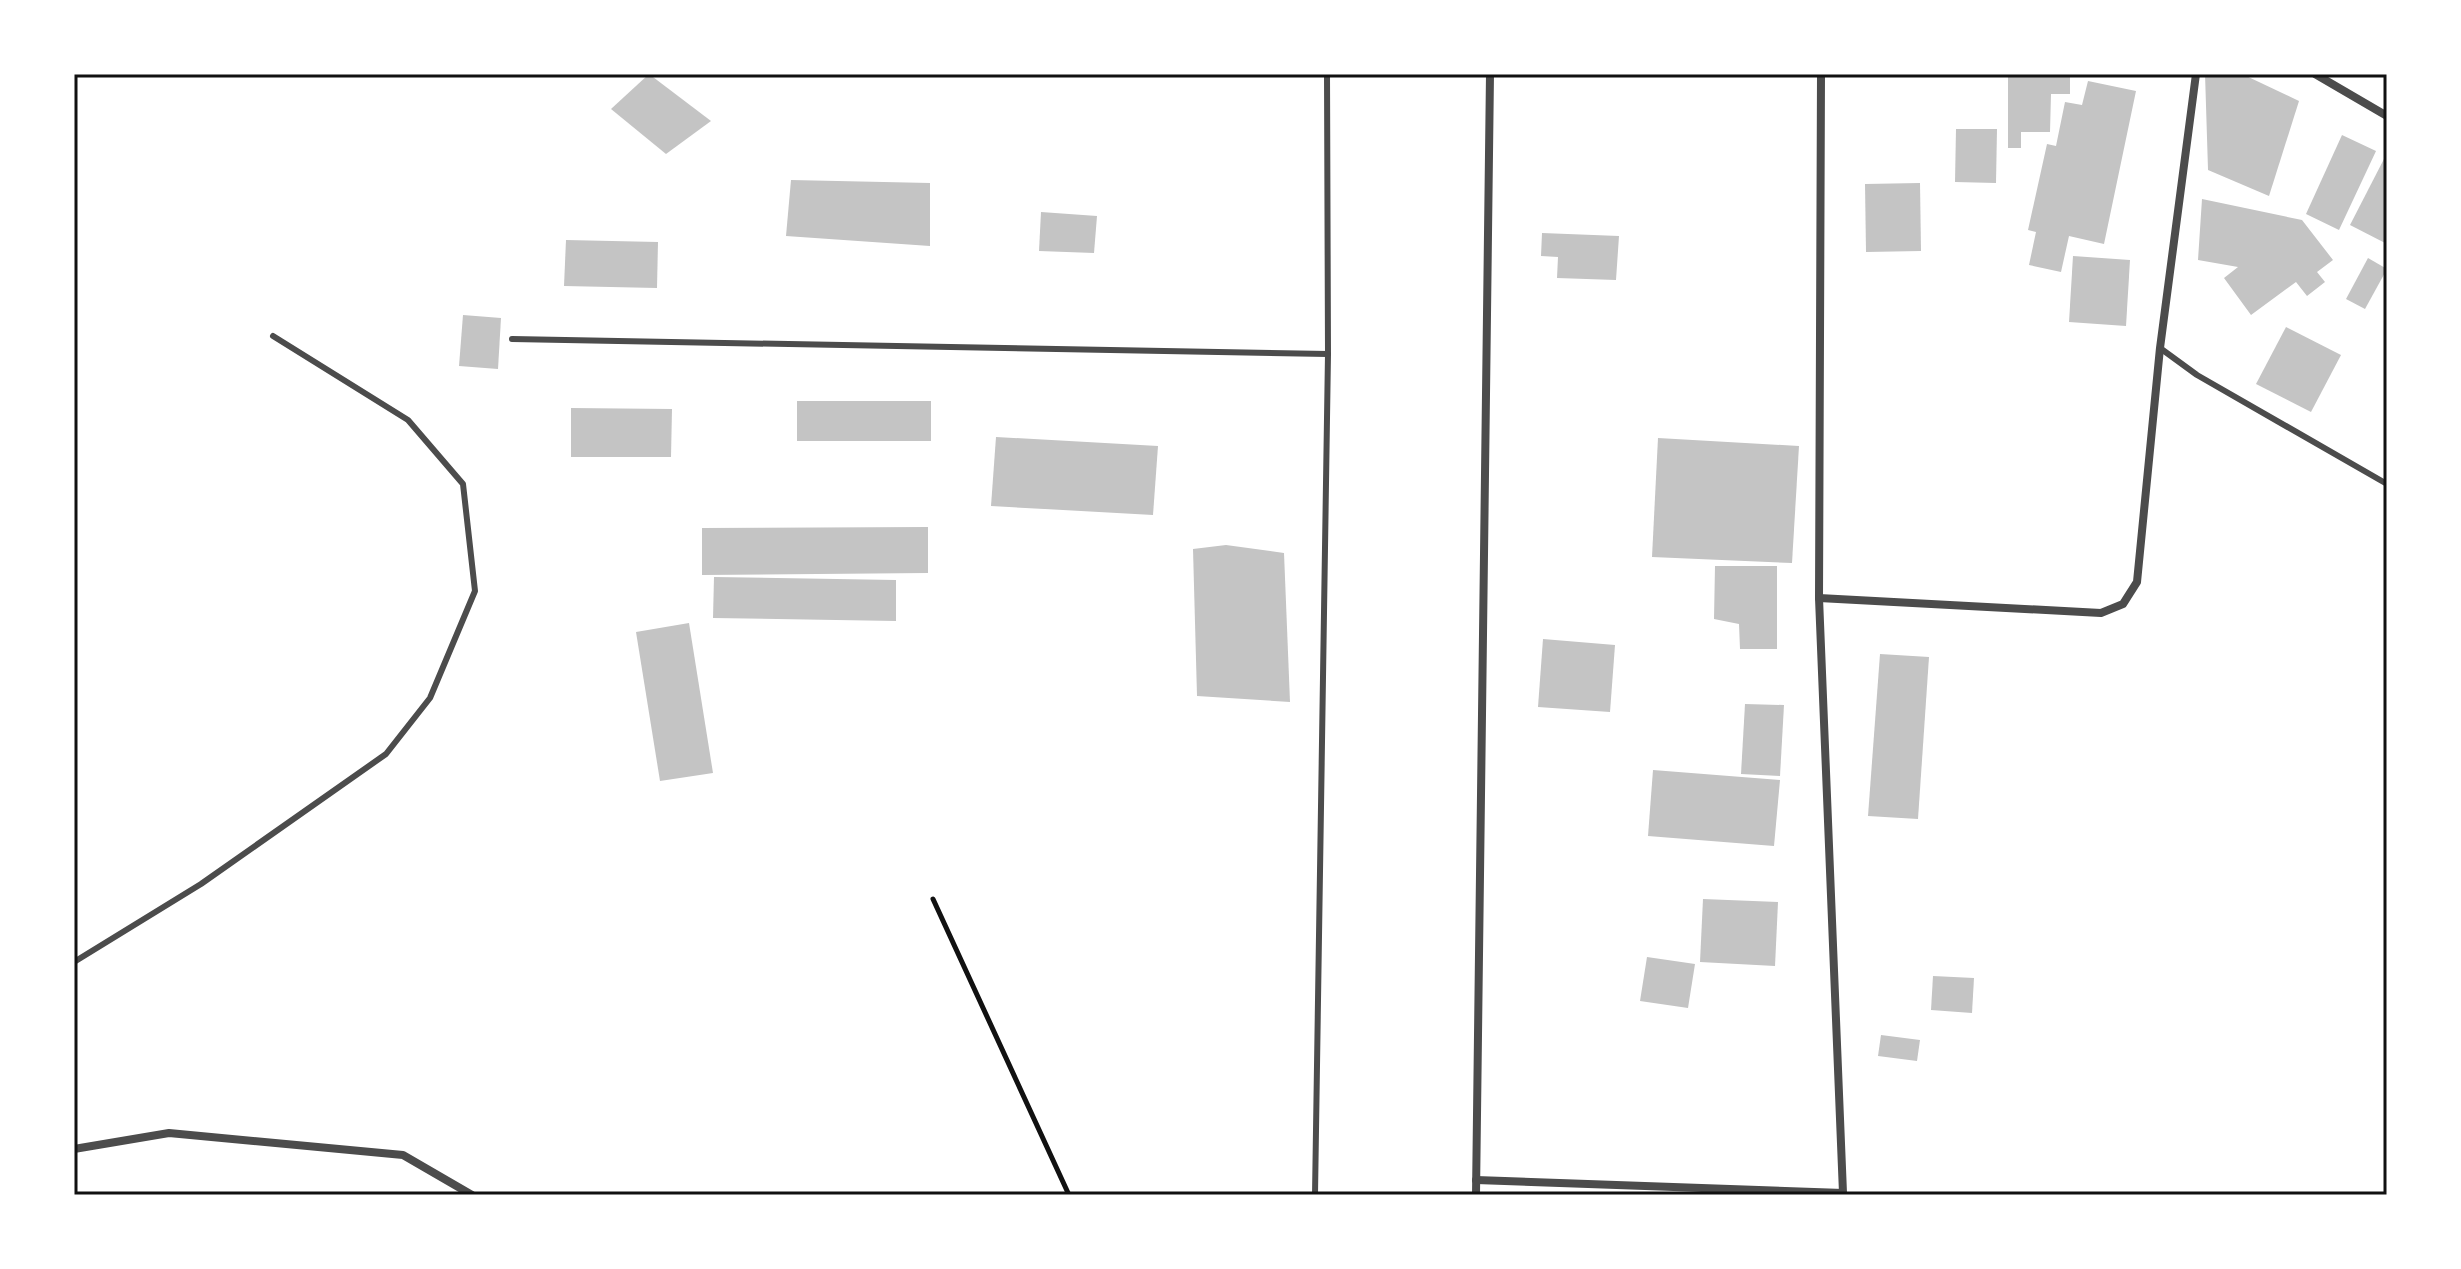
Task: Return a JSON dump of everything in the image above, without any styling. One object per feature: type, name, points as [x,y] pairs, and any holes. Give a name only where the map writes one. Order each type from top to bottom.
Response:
[{"type":"street","points":[[1476,1195],[1490,74]]},
{"type":"street","points":[[1476,1180],[1669,1190],[1843,1193],[1819,598],[1821,74]]},
{"type":"street","points":[[1819,598],[2101,613],[2123,604],[2137,582],[2160,348],[2196,74]]},
{"type":"street","points":[[2315,74],[2387,116]]},
{"type":"street","points":[[74,1149],[169,1133],[403,1155],[472,1195]]},
{"type":"lane","points":[[1315,1195],[1328,354],[1327,74]]},
{"type":"lane","points":[[74,962],[201,884],[386,754],[430,698],[475,591],[463,484],[408,420],[273,336]]},
{"type":"lane","points":[[512,339],[1328,354]]},
{"type":"lane","points":[[2160,348],[2197,375],[2387,484]]},
{"type":"path","points":[[933,899],[1069,1195]]},
{"type":"building","points":[[649,74],[711,121],[666,154],[611,109]]},
{"type":"building","points":[[2008,74],[2070,74],[2070,94],[2051,94],[2050,132],[2021,132],[2021,148],[2008,148]]},
{"type":"building","points":[[2205,74],[2242,74],[2299,101],[2269,196],[2208,170]]},
{"type":"building","points":[[2088,81],[2136,91],[2104,244],[2069,236],[2061,272],[2029,265],[2036,232],[2028,230],[2047,144],[2056,146],[2065,102],[2082,105]]},
{"type":"building","points":[[1956,129],[1997,129],[1996,183],[1955,182]]},
{"type":"building","points":[[2342,135],[2376,151],[2339,230],[2306,214]]},
{"type":"building","points":[[2387,158],[2387,244],[2350,225]]},
{"type":"building","points":[[791,180],[930,183],[930,246],[786,236]]},
{"type":"building","points":[[1920,183],[1921,251],[1866,252],[1865,184]]},
{"type":"building","points":[[2202,199],[2302,220],[2333,260],[2317,272],[2325,282],[2307,296],[2296,282],[2251,315],[2224,278],[2238,267],[2198,260]]},
{"type":"building","points":[[1041,212],[1097,216],[1094,253],[1039,251]]},
{"type":"building","points":[[1542,233],[1619,236],[1616,280],[1557,278],[1558,257],[1541,256]]},
{"type":"building","points":[[566,240],[658,242],[657,288],[564,286]]},
{"type":"building","points":[[2073,256],[2130,260],[2126,326],[2069,322]]},
{"type":"building","points":[[2368,258],[2387,269],[2365,309],[2346,299]]},
{"type":"building","points":[[463,315],[501,318],[498,369],[459,366]]},
{"type":"building","points":[[2286,327],[2341,355],[2311,412],[2256,384]]},
{"type":"building","points":[[797,401],[931,401],[931,441],[797,441]]},
{"type":"building","points":[[571,408],[672,409],[671,457],[571,457]]},
{"type":"building","points":[[996,437],[1158,446],[1153,515],[991,506]]},
{"type":"building","points":[[1658,438],[1799,446],[1792,563],[1652,557]]},
{"type":"building","points":[[928,527],[928,573],[702,575],[702,528]]},
{"type":"building","points":[[1226,545],[1284,553],[1290,702],[1197,696],[1193,549]]},
{"type":"building","points":[[1715,566],[1777,566],[1777,649],[1740,649],[1739,624],[1714,619]]},
{"type":"building","points":[[714,577],[896,580],[896,621],[713,618]]},
{"type":"building","points":[[689,623],[713,773],[660,781],[636,632]]},
{"type":"building","points":[[1543,639],[1615,645],[1610,712],[1538,707]]},
{"type":"building","points":[[1880,654],[1929,657],[1918,819],[1868,816]]},
{"type":"building","points":[[1745,704],[1784,705],[1780,776],[1741,774]]},
{"type":"building","points":[[1653,770],[1780,780],[1774,846],[1648,836]]},
{"type":"building","points":[[1703,899],[1778,902],[1775,966],[1700,962]]},
{"type":"building","points":[[1647,957],[1695,964],[1688,1008],[1640,1001]]},
{"type":"building","points":[[1933,976],[1974,978],[1972,1013],[1931,1010]]},
{"type":"building","points":[[1881,1035],[1920,1040],[1917,1061],[1878,1056]]}]
